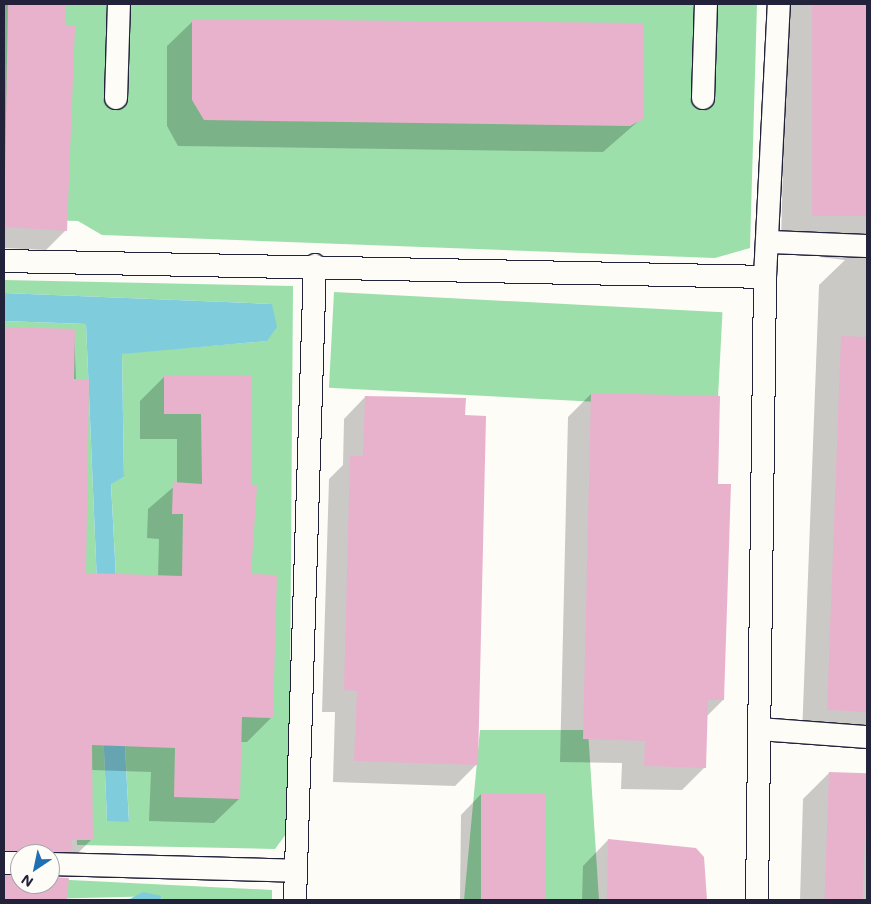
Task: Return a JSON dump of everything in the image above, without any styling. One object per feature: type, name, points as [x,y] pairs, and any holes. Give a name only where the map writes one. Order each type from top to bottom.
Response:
[{"type":"lane","points":[[116,98],[119,4]]},
{"type":"lane","points":[[703,98],[706,4]]},
{"type":"lane","points":[[757,900],[765,276],[770,242],[779,4]]},
{"type":"lane","points":[[770,242],[867,246]]},
{"type":"lane","points":[[4,261],[315,265],[765,276]]},
{"type":"lane","points":[[295,900],[315,265]]},
{"type":"lane","points":[[760,729],[867,737]]},
{"type":"lane","points":[[60,864],[296,871]]},
{"type":"green space","points":[[4,4],[757,4],[750,248],[715,258],[102,235],[78,221],[4,219]]},
{"type":"green space","points":[[4,280],[293,286],[289,830],[275,849],[77,845],[64,347],[4,347],[4,321],[86,324],[107,821],[129,821],[111,483],[124,477],[122,353],[267,341],[272,304],[4,293]]},
{"type":"green space","points":[[334,292],[722,312],[717,408],[329,388]]},
{"type":"green space","points":[[480,730],[588,730],[599,900],[464,900]]},
{"type":"green space","points":[[4,877],[10,877],[10,894],[60,894],[60,879],[272,890],[272,900],[160,900],[162,896],[4,900]]},
{"type":"water","points":[[4,293],[272,304],[277,327],[267,341],[122,354],[124,477],[111,484],[129,822],[107,821],[86,324],[4,321]]},
{"type":"water","points":[[143,892],[162,896],[160,900],[128,900]]},
{"type":"building","points":[[8,4],[65,4],[65,25],[75,26],[67,231],[4,227]]},
{"type":"building","points":[[812,4],[867,4],[867,216],[812,216]]},
{"type":"building","points":[[192,19],[644,23],[643,119],[630,126],[204,120],[192,100]]},
{"type":"building","points":[[4,327],[75,329],[74,379],[89,379],[86,573],[182,576],[183,514],[172,514],[173,482],[202,484],[201,414],[164,414],[164,375],[251,376],[251,485],[257,486],[251,574],[277,575],[273,718],[242,717],[240,799],[174,797],[175,748],[92,745],[93,840],[72,840],[71,851],[60,852],[60,844],[10,844],[10,851],[4,850]]},
{"type":"building","points":[[841,336],[867,337],[867,712],[827,710]]},
{"type":"building","points":[[591,393],[720,396],[718,484],[731,484],[724,700],[708,700],[706,768],[644,766],[645,741],[583,739]]},
{"type":"building","points":[[365,396],[466,398],[465,415],[486,416],[478,765],[354,761],[357,691],[344,690],[350,456],[363,456]]},
{"type":"building","points":[[829,772],[867,773],[863,900],[825,900]]},
{"type":"building","points":[[481,793],[545,793],[545,900],[481,900]]},
{"type":"building","points":[[608,839],[696,848],[704,857],[707,900],[607,900]]},
{"type":"building","points":[[4,876],[10,876],[10,894],[60,894],[60,878],[69,878],[67,900],[4,900]]}]
